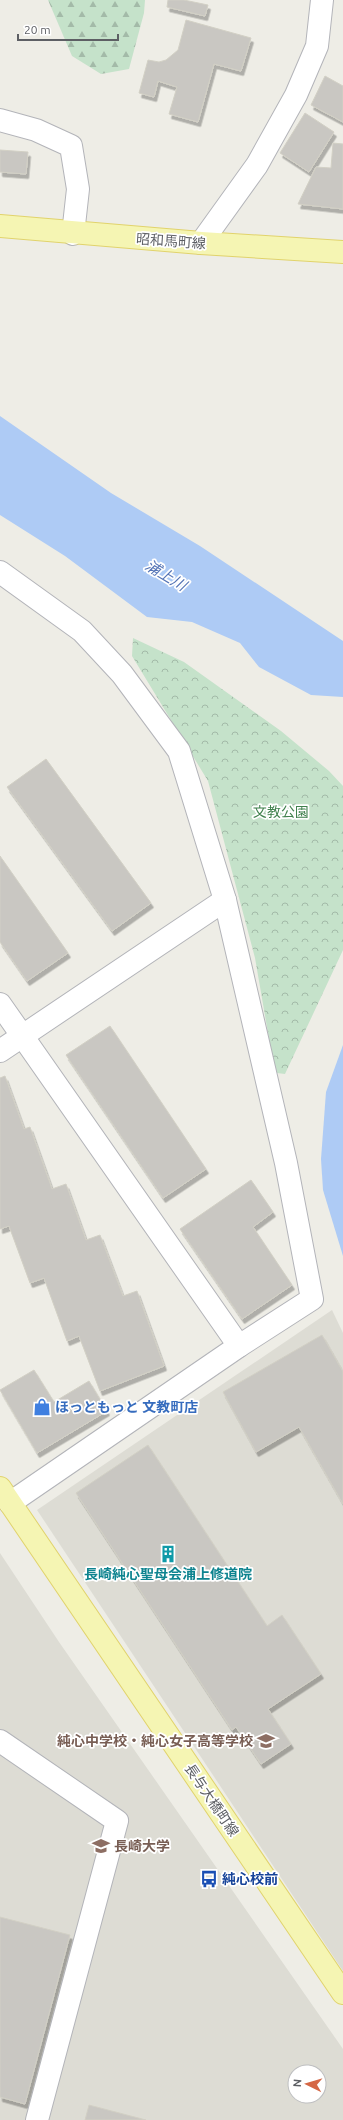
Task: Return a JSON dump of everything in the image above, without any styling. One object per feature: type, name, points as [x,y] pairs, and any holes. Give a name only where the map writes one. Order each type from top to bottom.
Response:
[{"type":"main road","name":"昭和馬町線","points":[[0,226],[73,234],[201,244],[343,252]]},
{"type":"main road","name":"長与大橋町線","points":[[5,1496],[343,1993]]},
{"type":"street","points":[[201,244],[257,165],[296,94],[317,46],[322,0]]},
{"type":"street","points":[[0,120],[36,130],[71,146],[78,189],[73,234]]},
{"type":"street","points":[[0,572],[82,632],[122,674],[179,751],[225,900],[286,1163],[312,1299],[5,1496]]},
{"type":"street","points":[[0,1051],[225,900]]},
{"type":"street","points":[[0,1004],[239,1346]]},
{"type":"street","points":[[0,1741],[117,1821],[37,2120]]},
{"type":"shaded area","name":"純心中学校・純心女子高等学校","points":[[332,1310],[343,1333],[343,1971],[37,1510]]},
{"type":"shaded area","name":"長崎大学","points":[[0,1553],[59,1642],[343,2049],[343,2120],[0,2120]]},
{"type":"green space","points":[[48,0],[145,0],[144,13],[129,69],[101,74],[72,56]]},
{"type":"green space","name":"文教公園","points":[[133,638],[184,662],[281,731],[329,771],[343,786],[343,950],[285,1074],[277,1073],[272,1056],[255,958],[208,781],[132,656]]},
{"type":"water","name":"浦上川","points":[[0,416],[111,493],[200,546],[343,641],[343,697],[311,695],[259,667],[240,643],[192,622],[147,617],[65,556],[0,515]]},
{"type":"water","points":[[343,1045],[343,1256],[323,1190],[321,1159],[326,1092]]},
{"type":"building","points":[[168,0],[184,0],[208,5],[205,16],[167,7]]},
{"type":"building","points":[[186,20],[251,38],[241,71],[214,64],[198,122],[169,114],[177,87],[158,81],[154,97],[139,93],[148,60],[159,62],[166,60],[178,50]]},
{"type":"building","points":[[325,76],[343,86],[343,122],[311,105]]},
{"type":"building","points":[[305,113],[334,132],[309,172],[280,153]]},
{"type":"building","points":[[333,143],[343,144],[343,209],[298,204],[316,167],[331,168]]},
{"type":"building","points":[[0,150],[28,152],[26,174],[0,172]]},
{"type":"building","points":[[46,759],[151,903],[112,931],[7,787]]},
{"type":"building","points":[[0,856],[68,953],[27,981],[0,942]]},
{"type":"building","points":[[110,1026],[206,1169],[163,1198],[66,1055]]},
{"type":"building","points":[[5,1076],[24,1129],[30,1127],[52,1189],[66,1184],[86,1240],[100,1235],[123,1296],[137,1291],[164,1366],[100,1391],[79,1336],[67,1341],[44,1278],[30,1283],[9,1226],[0,1229],[0,1078]]},
{"type":"building","points":[[251,1180],[273,1212],[253,1227],[292,1285],[242,1319],[180,1229]]},
{"type":"building","points":[[322,1335],[343,1372],[343,1504],[299,1427],[256,1452],[223,1392]]},
{"type":"building","points":[[34,1370],[54,1402],[89,1381],[107,1411],[37,1453],[0,1390]]},
{"type":"building","name":"長崎純心聖母会浦上修道院","points":[[148,1445],[267,1626],[282,1615],[321,1674],[268,1709],[291,1744],[261,1764],[236,1727],[232,1730],[76,1493]]},
{"type":"building","points":[[0,1917],[70,1935],[25,2104],[0,2097]]},
{"type":"building","points":[[89,2105],[146,2120],[85,2120]]},
{"type":"place","name":"ほっともっと 文教町店","points":[[42,1407]]},
{"type":"place","name":"長崎純心聖母会浦上修道院","points":[[168,1554]]},
{"type":"place","name":"純心中学校・純心女子高等学校","points":[[266,1741]]},
{"type":"place","name":"長崎大学","points":[[101,1846]]},
{"type":"place","name":"純心校前","points":[[209,1879]]}]
